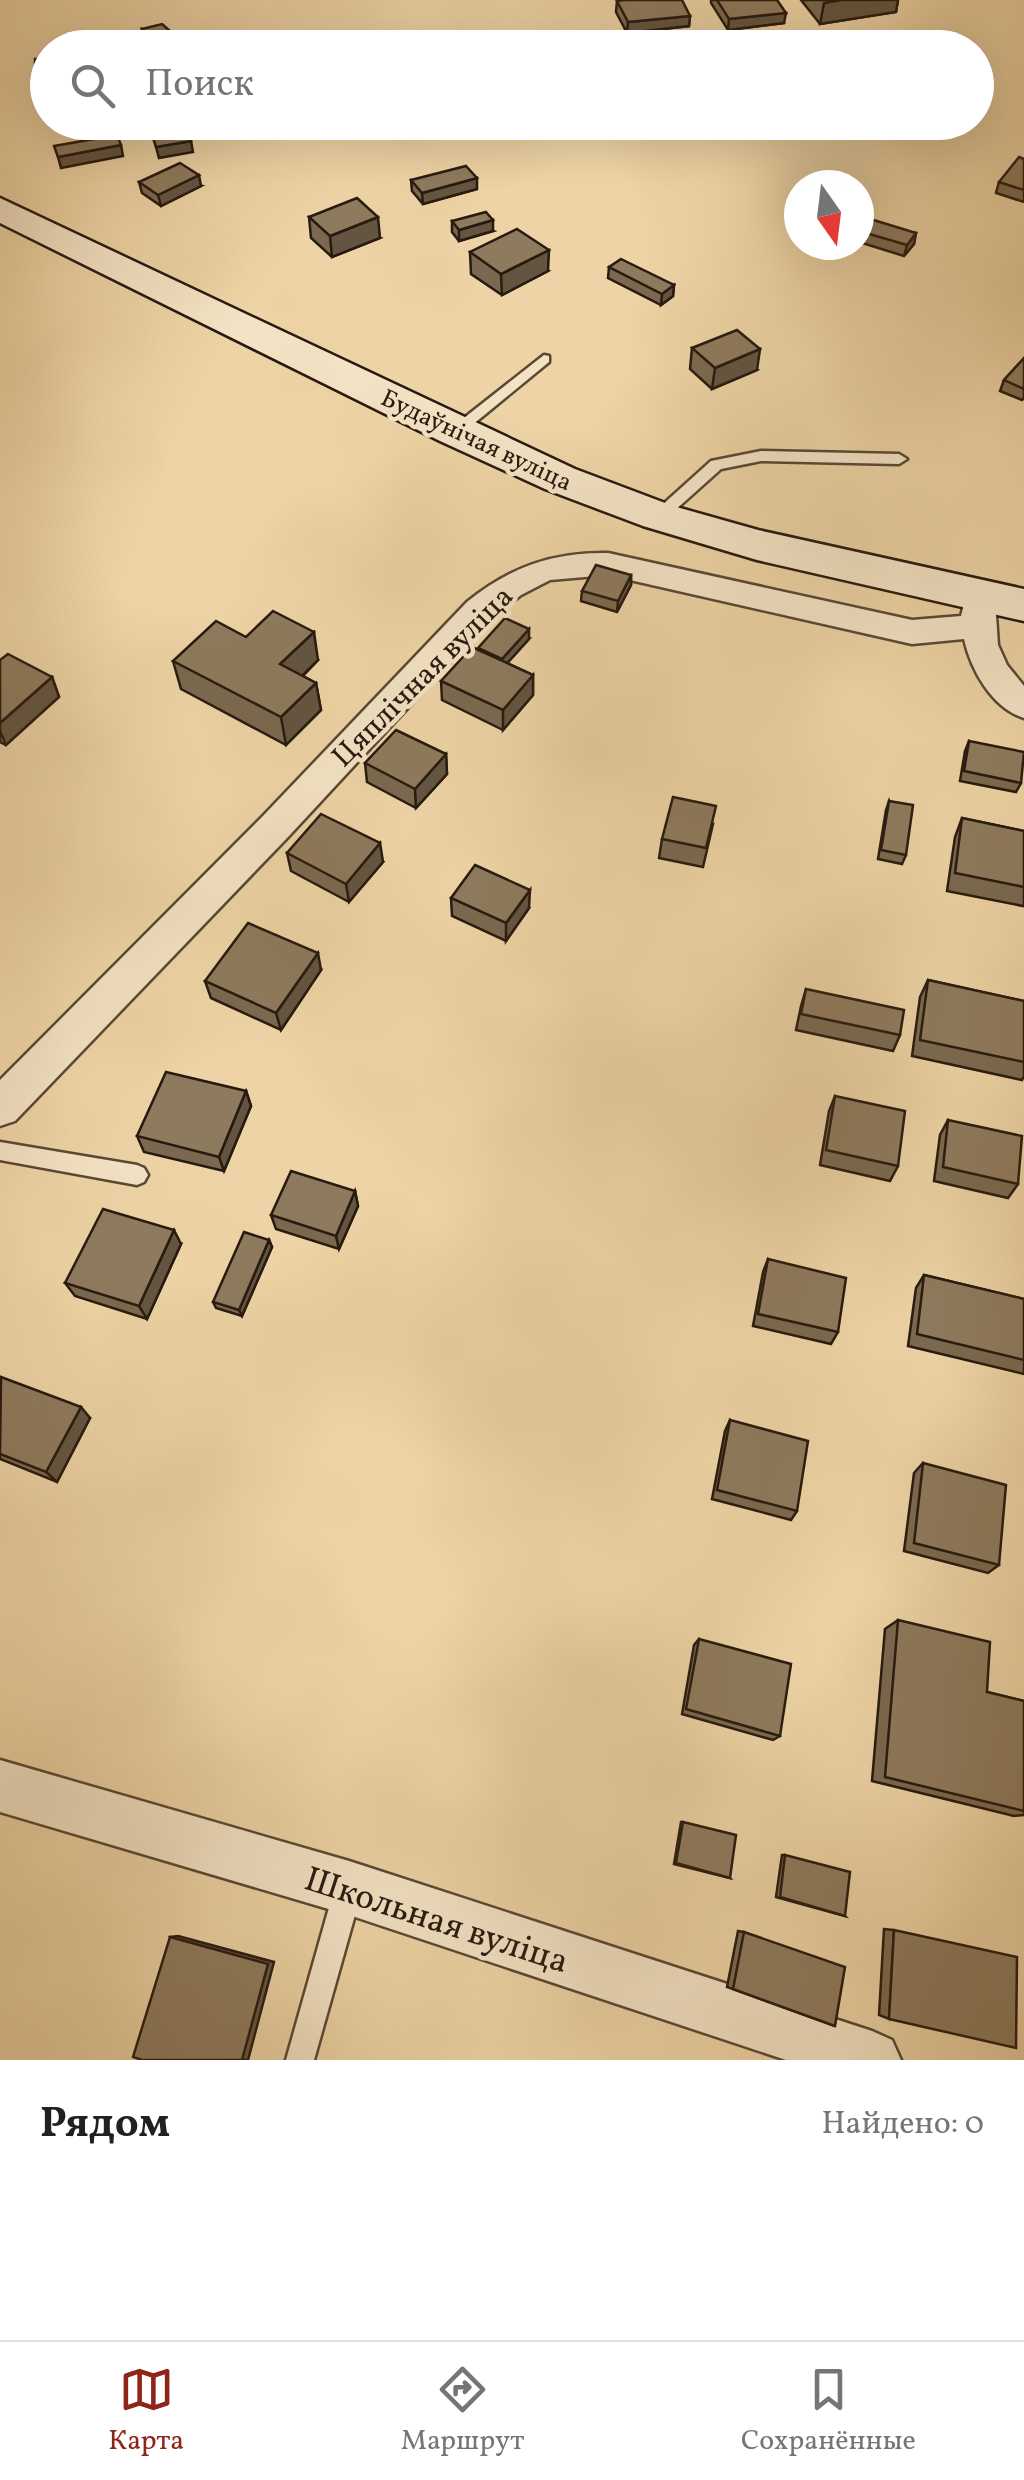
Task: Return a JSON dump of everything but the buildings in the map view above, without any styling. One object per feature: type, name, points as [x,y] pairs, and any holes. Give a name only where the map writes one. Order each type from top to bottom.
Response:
[{"type":"main road","name":"Будаўнічая вуліца","points":[[0,209],[455,432],[658,516],[978,611],[1024,605]]},
{"type":"street","name":"Цяплічная вуліца","points":[[0,1108],[275,828],[479,610],[513,581],[572,562],[608,564],[912,632],[978,611]]},
{"type":"street","points":[[978,611],[991,670],[1024,706]]},
{"type":"street","name":"Школьная вуліца","points":[[0,1786],[349,1888],[872,2060]]},
{"type":"lane","points":[[455,432],[544,359]]},
{"type":"lane","points":[[658,516],[716,464],[761,456],[899,459]]},
{"type":"lane","points":[[0,1151],[137,1175]]},
{"type":"lane","points":[[300,2060],[349,1888]]}]
